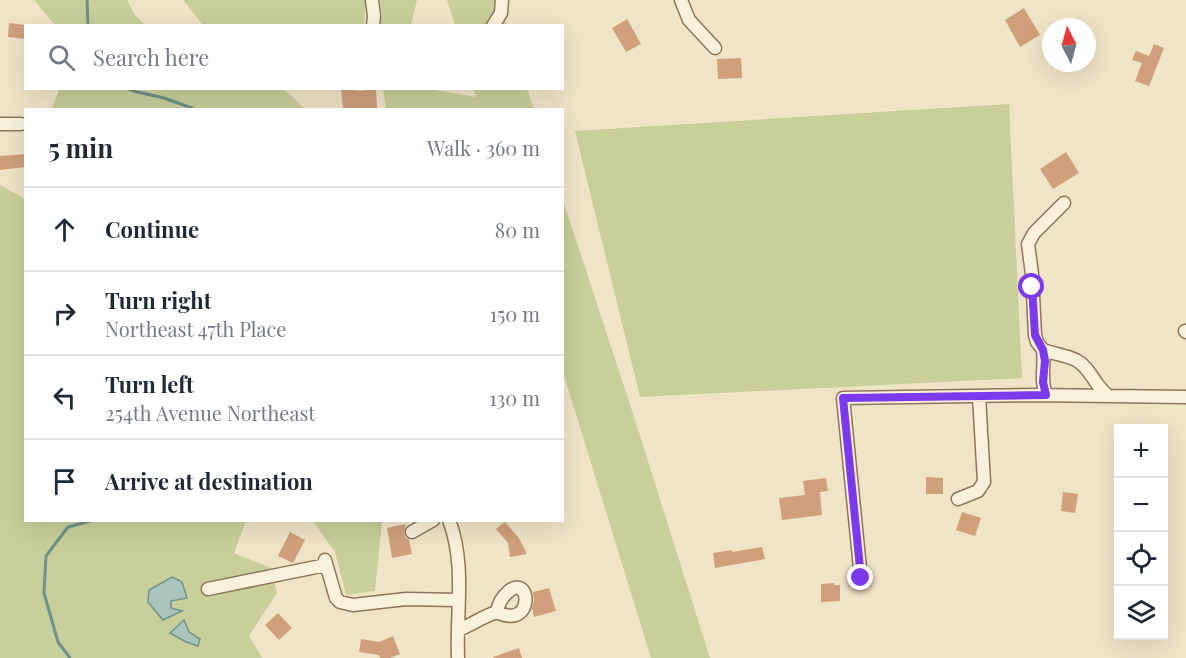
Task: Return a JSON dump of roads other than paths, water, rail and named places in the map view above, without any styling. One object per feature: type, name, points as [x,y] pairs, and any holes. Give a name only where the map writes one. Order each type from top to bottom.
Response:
[{"type":"street","points":[[372,0],[373,24]]},
{"type":"street","points":[[494,24],[501,13],[502,0]]},
{"type":"street","points":[[681,0],[689,20],[715,48]]},
{"type":"street","points":[[0,124],[21,123]]},
{"type":"street","points":[[1046,395],[1043,382],[1045,361],[1043,350],[1035,335],[1028,244],[1035,233],[1064,203]]},
{"type":"street","points":[[1043,350],[1078,361],[1086,367],[1108,396]]},
{"type":"street","points":[[861,578],[843,398],[1046,395],[1186,397]]},
{"type":"street","points":[[958,499],[978,491],[984,482],[979,396]]},
{"type":"street","points":[[412,532],[430,522]]},
{"type":"street","points":[[450,522],[459,560],[458,658]]},
{"type":"street","points":[[208,589],[325,562],[336,598],[345,604],[406,599],[458,600]]},
{"type":"street","points":[[458,630],[486,615],[497,612]]},
{"type":"water","points":[[172,577],[182,582],[187,598],[171,601],[171,608],[182,611],[163,620],[148,602],[149,590]]},
{"type":"water","points":[[184,620],[189,632],[200,639],[198,646],[170,633]]},
{"type":"waterway","points":[[87,0],[88,24]]},
{"type":"waterway","points":[[131,90],[192,108]]},
{"type":"waterway","points":[[70,658],[58,642],[44,593],[46,556],[68,527],[87,522]]}]
